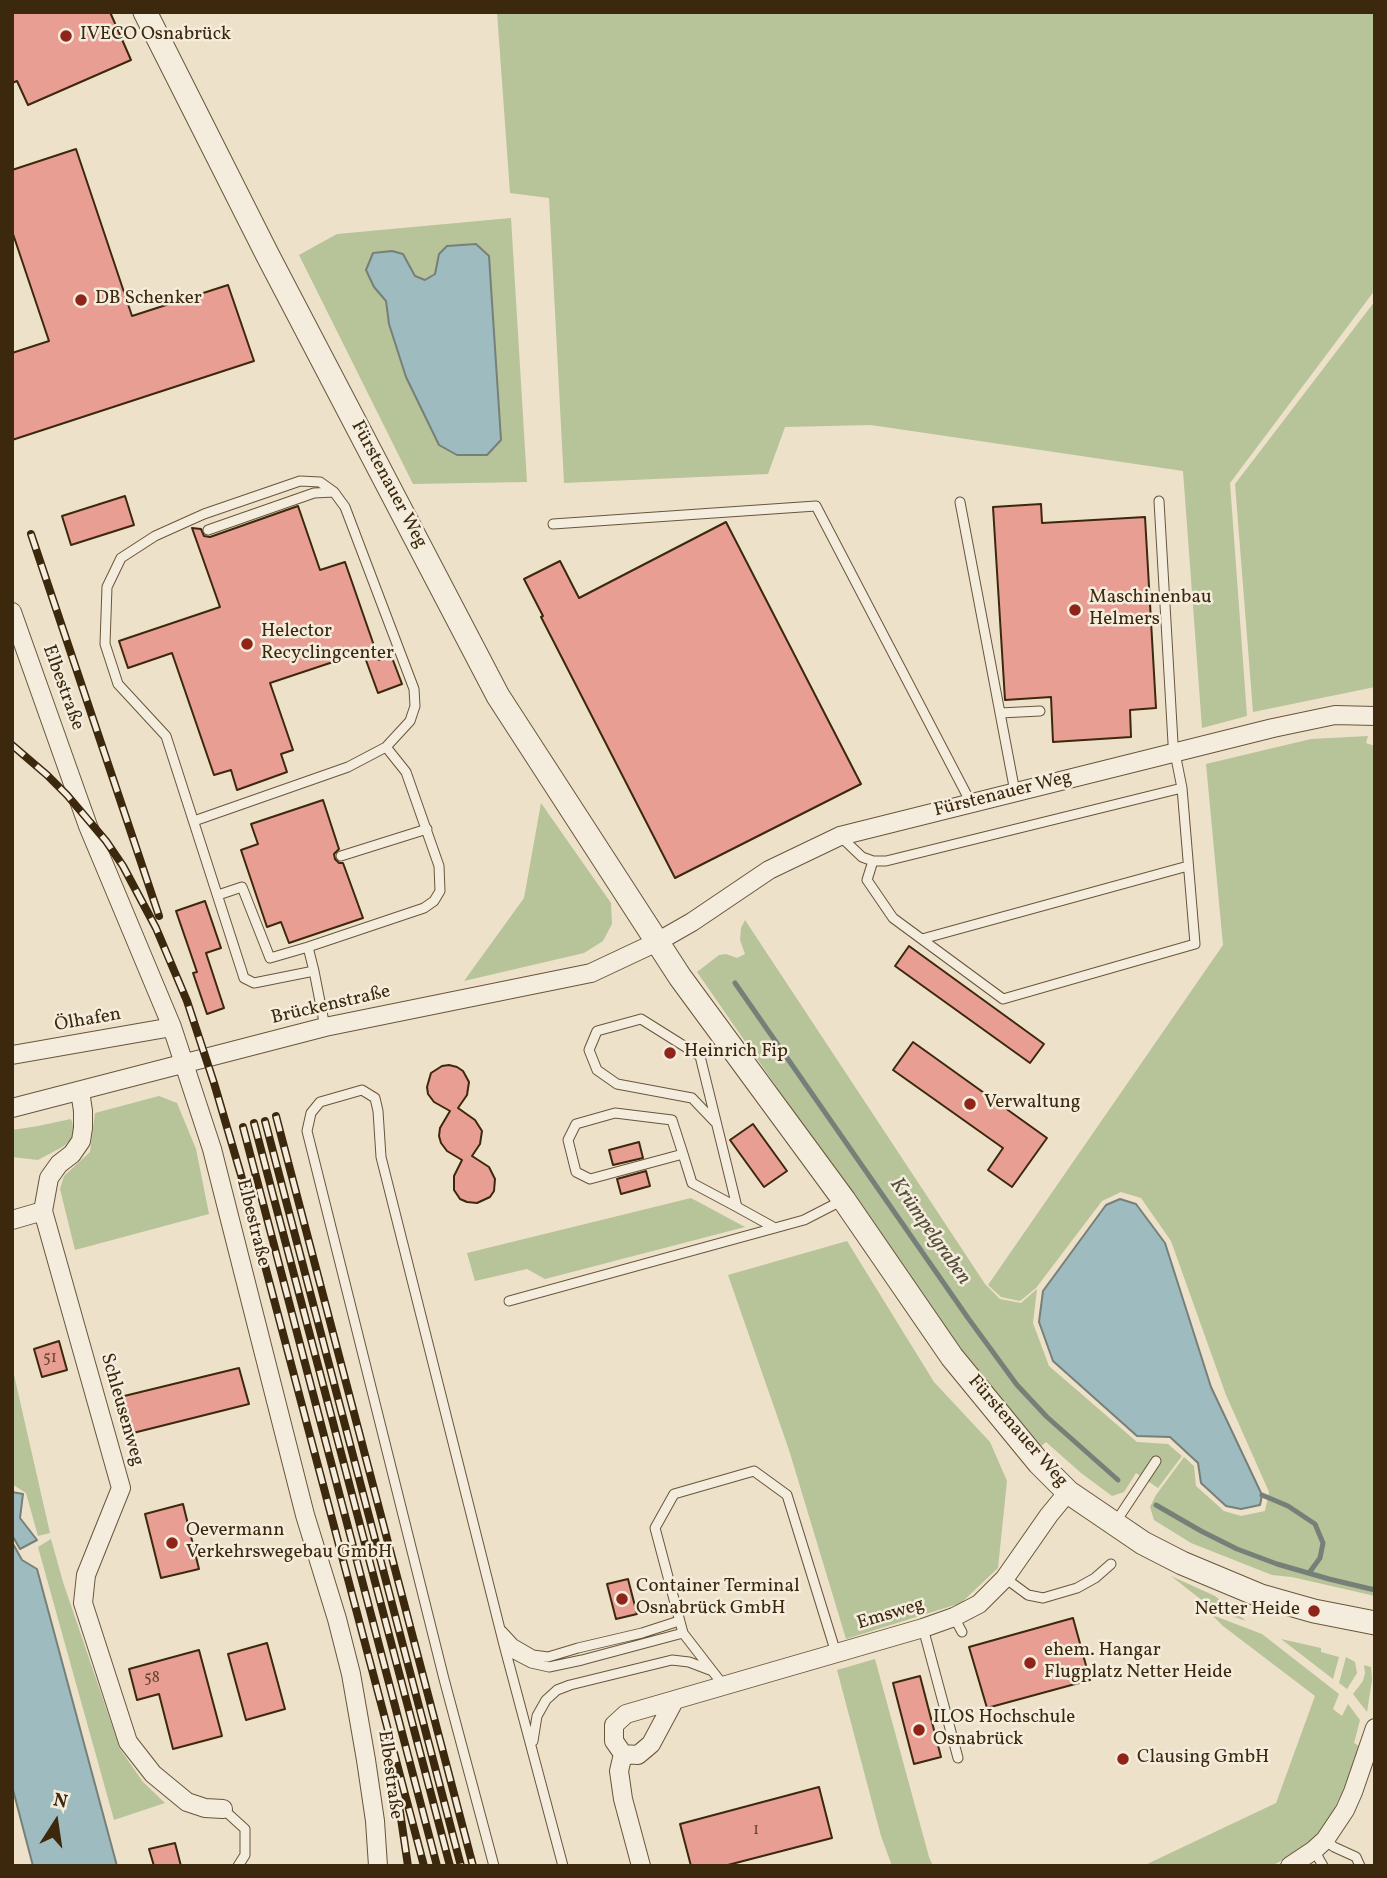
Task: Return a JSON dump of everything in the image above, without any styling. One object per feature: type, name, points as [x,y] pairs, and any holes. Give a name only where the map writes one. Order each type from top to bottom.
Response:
[{"type":"street","name":"Fürstenauer Weg","points":[[145,12],[267,254],[498,696],[680,976],[844,1200],[952,1357],[1039,1463],[1068,1492],[1114,1525],[1182,1563],[1261,1596],[1314,1611],[1375,1623]]},
{"type":"street","name":"Elbestraße","points":[[12,612],[88,826],[172,1027],[212,1149],[305,1515],[351,1675],[375,1821],[378,1866]]},
{"type":"street","name":"Fürstenauer Weg","points":[[657,942],[692,922],[769,870],[840,836],[1232,737],[1335,715],[1375,716]]},
{"type":"street","name":"Brückenstraße","points":[[12,1108],[326,1027],[591,972],[657,942]]},
{"type":"street","name":"Ölhafen","points":[[12,1055],[172,1027]]},
{"type":"street","name":"Schleusenweg","points":[[80,1091],[83,1111],[81,1140],[72,1154],[49,1178],[43,1211],[121,1488],[86,1575],[83,1603],[128,1742],[153,1774],[187,1802],[205,1808],[223,1809]]},
{"type":"street","points":[[12,1220],[43,1211]]},
{"type":"street","name":"Emsweg","points":[[623,1754],[614,1741],[614,1726],[626,1714],[923,1628],[958,1624],[1005,1578],[1068,1492]]},
{"type":"street","points":[[640,1866],[623,1798],[620,1771],[623,1754],[638,1755],[651,1744],[674,1701]]},
{"type":"street","points":[[1290,1866],[1321,1852],[1345,1810],[1375,1730]]},
{"type":"lane","points":[[194,821],[348,767],[386,747],[410,721],[415,706],[414,689],[345,507],[334,492],[320,482],[300,481],[204,514],[155,536],[121,558],[107,587],[105,644],[118,684],[166,736],[244,978],[254,983],[314,971]]},
{"type":"lane","points":[[208,530],[314,493],[334,492]]},
{"type":"lane","points":[[873,861],[867,880],[893,918],[1003,999],[1195,944],[1182,788],[1174,752],[1158,501]]},
{"type":"lane","points":[[960,502],[1016,792]]},
{"type":"lane","points":[[553,524],[816,506],[971,803]]},
{"type":"lane","points":[[1000,713],[1040,710]]},
{"type":"lane","points":[[218,895],[242,887],[270,958],[424,908],[434,901],[440,891],[439,866],[406,772],[386,747]]},
{"type":"lane","points":[[840,836],[862,857],[873,861],[886,861],[1182,788]]},
{"type":"lane","points":[[341,856],[427,829]]},
{"type":"lane","points":[[922,939],[1188,866]]},
{"type":"lane","points":[[308,947],[326,1027]]},
{"type":"lane","points":[[715,1122],[692,1098],[617,1084],[597,1070],[589,1049],[597,1031],[641,1019],[699,1056],[737,1208]]},
{"type":"lane","points":[[494,1866],[437,1653],[307,1131],[311,1113],[320,1102],[362,1090],[375,1098],[381,1157],[504,1645],[564,1866]]},
{"type":"lane","points":[[683,1154],[590,1180],[576,1172],[568,1140],[576,1124],[615,1113],[673,1120],[692,1183],[775,1228]]},
{"type":"lane","points":[[509,1301],[804,1220],[844,1200]]},
{"type":"lane","points":[[1114,1525],[1156,1461]]},
{"type":"lane","points":[[724,1686],[683,1633],[679,1621],[655,1528],[674,1494],[754,1471],[787,1495],[836,1653]]},
{"type":"lane","points":[[1005,1578],[1028,1595],[1043,1598],[1077,1588],[1095,1578],[1111,1564]]},
{"type":"lane","points":[[500,1629],[514,1644],[533,1655],[548,1657],[679,1621]]},
{"type":"lane","points":[[923,1628],[958,1758]]},
{"type":"lane","points":[[504,1645],[512,1653],[531,1663],[549,1667],[683,1633]]},
{"type":"lane","points":[[534,1757],[533,1732],[537,1716],[546,1700],[557,1690],[672,1660],[689,1662],[713,1671]]},
{"type":"lane","points":[[223,1809],[245,1829],[245,1855],[238,1866]]},
{"type":"lane","points":[[1321,1852],[1334,1847],[1356,1857],[1360,1866]]},
{"type":"green space","points":[[497,12],[1375,12],[1375,290],[1230,483],[1247,716],[1202,728],[1183,471],[871,425],[785,427],[768,474],[564,483],[549,198],[510,193]]},
{"type":"green space","points":[[511,218],[527,482],[413,484],[299,255],[337,234]]},
{"type":"green space","points":[[1375,301],[1375,687],[1253,712],[1235,484]]},
{"type":"green space","points":[[1368,736],[1366,743],[1375,746],[1375,1596],[1272,1575],[1191,1543],[1154,1520],[1150,1507],[1184,1457],[1194,1466],[1196,1486],[1224,1511],[1241,1516],[1265,1511],[1269,1492],[1226,1395],[1171,1241],[1141,1198],[1121,1192],[1102,1201],[1036,1288],[1020,1301],[1001,1297],[988,1285],[1223,945],[1206,764],[1311,739]]},
{"type":"green space","points":[[541,803],[611,903],[612,924],[603,941],[584,953],[464,981],[524,898]]},
{"type":"green space","points":[[745,920],[985,1284],[1000,1299],[1021,1303],[1037,1289],[1033,1323],[1049,1366],[1137,1442],[1168,1444],[1182,1456],[1158,1488],[1136,1473],[1124,1492],[1112,1496],[1046,1442],[1040,1447],[960,1352],[697,972],[719,955],[726,954],[737,958],[745,954],[740,940]]},
{"type":"green space","points":[[159,1096],[177,1103],[196,1149],[209,1214],[75,1250],[60,1189],[64,1176],[90,1152],[95,1113]]},
{"type":"green space","points":[[71,1119],[74,1128],[72,1138],[64,1146],[38,1160],[12,1157],[12,1130]]},
{"type":"green space","points":[[691,1198],[745,1227],[545,1279],[527,1269],[475,1281],[467,1253]]},
{"type":"green space","points":[[847,1241],[934,1382],[990,1442],[1007,1481],[998,1568],[961,1603],[846,1639],[789,1450],[728,1275]]},
{"type":"green space","points":[[12,1366],[50,1533],[38,1536],[26,1493],[12,1484]]},
{"type":"green space","points":[[51,1539],[120,1749],[143,1782],[165,1803],[114,1820],[38,1547]]},
{"type":"green space","points":[[1171,1576],[1215,1596],[1246,1621],[1213,1609]]},
{"type":"green space","points":[[1212,1615],[1262,1634],[1339,1694],[1333,1709],[1342,1716],[1348,1704],[1360,1720],[1354,1743],[1359,1746],[1346,1785],[1329,1819],[1314,1838],[1293,1855],[1271,1866],[1143,1866],[1276,1803],[1315,1696]]},
{"type":"green space","points":[[1281,1639],[1321,1648],[1321,1652],[1339,1657],[1333,1679]]},
{"type":"green space","points":[[1346,1657],[1355,1662],[1357,1673],[1347,1689],[1339,1683]]},
{"type":"green space","points":[[875,1659],[933,1866],[892,1866],[881,1836],[837,1670]]},
{"type":"green space","points":[[1364,1665],[1371,1667],[1372,1680],[1367,1712],[1353,1694],[1363,1681]]},
{"type":"water","points":[[476,244],[489,256],[501,440],[487,455],[457,455],[439,445],[406,377],[389,324],[386,301],[374,287],[366,270],[373,253],[392,251],[403,254],[415,276],[425,280],[435,274],[439,254],[447,246]]},
{"type":"water","points":[[1120,1199],[1136,1204],[1165,1243],[1211,1387],[1262,1495],[1260,1505],[1241,1509],[1226,1506],[1201,1483],[1198,1463],[1170,1437],[1137,1436],[1053,1361],[1039,1322],[1043,1291],[1106,1205]]},
{"type":"water","points":[[12,1492],[23,1494],[20,1518],[37,1540],[20,1549],[12,1535]]},
{"type":"water","points":[[12,1542],[22,1560],[37,1569],[117,1866],[33,1866],[12,1786]]},
{"type":"building","name":"IVECO Osnabrück","points":[[12,12],[110,12],[131,60],[28,105],[17,81],[12,83]]},
{"type":"building","name":"DB Schenker","points":[[76,149],[132,316],[228,285],[254,361],[12,440],[12,353],[49,341],[12,231],[12,170]]},
{"type":"building","points":[[125,496],[134,525],[71,545],[62,516]]},
{"type":"building","name":"Maschinenbau Helmers","points":[[1041,504],[1042,523],[1145,517],[1156,708],[1130,710],[1131,737],[1053,742],[1051,697],[1005,700],[993,507]]},
{"type":"building","name":"Helector Recyclingcenter","points":[[298,506],[320,570],[345,562],[379,660],[391,655],[402,684],[378,693],[363,652],[270,683],[293,750],[281,754],[287,772],[237,790],[231,770],[214,775],[172,653],[128,668],[119,641],[220,607],[192,528],[201,529],[204,536],[210,537]]},
{"type":"building","points":[[726,522],[861,784],[675,878],[524,579],[560,561],[579,598]]},
{"type":"building","points":[[323,800],[339,849],[334,854],[335,859],[343,863],[363,918],[289,943],[281,922],[267,927],[241,850],[258,844],[251,824]]},
{"type":"building","points":[[205,901],[221,948],[206,953],[224,1008],[207,1014],[193,973],[197,972],[176,911]]},
{"type":"building","points":[[909,946],[1044,1044],[1030,1063],[895,966]]},
{"type":"building","name":"Verwaltung","points":[[913,1042],[1047,1138],[1012,1187],[988,1170],[1003,1148],[893,1070]]},
{"type":"building","points":[[449,1065],[463,1071],[469,1082],[467,1095],[458,1108],[475,1120],[482,1131],[480,1144],[472,1156],[489,1167],[495,1179],[494,1191],[490,1197],[477,1203],[460,1199],[454,1190],[454,1176],[462,1160],[447,1151],[439,1136],[440,1128],[450,1111],[434,1102],[428,1094],[431,1073]]},
{"type":"building","points":[[753,1124],[787,1171],[764,1187],[730,1140]]},
{"type":"building","points":[[639,1142],[643,1158],[613,1165],[609,1150]]},
{"type":"building","points":[[646,1171],[650,1186],[621,1194],[617,1179]]},
{"type":"building","points":[[59,1341],[67,1370],[42,1377],[34,1349]]},
{"type":"building","points":[[239,1368],[249,1404],[125,1435],[116,1398]]},
{"type":"building","points":[[183,1504],[199,1569],[161,1578],[145,1514]]},
{"type":"building","points":[[628,1579],[637,1614],[616,1619],[607,1584]]},
{"type":"building","name":"ehem. Hangar Flugplatz Netter Heide","points":[[1073,1618],[1090,1680],[987,1708],[969,1647]]},
{"type":"building","points":[[267,1643],[285,1709],[246,1720],[228,1654]]},
{"type":"building","points":[[199,1650],[222,1736],[173,1749],[159,1694],[137,1700],[129,1669]]},
{"type":"building","name":"ILOS Hochschule Osnabrück","points":[[920,1676],[941,1757],[914,1764],[893,1683]]},
{"type":"building","points":[[819,1787],[832,1838],[724,1866],[691,1866],[680,1824]]},
{"type":"building","points":[[175,1843],[181,1866],[154,1866],[149,1849]]},
{"type":"waterway","name":"Krümpelgraben","points":[[735,983],[1017,1385],[1047,1417],[1118,1480]]},
{"type":"waterway","points":[[1262,1495],[1288,1506],[1315,1524],[1323,1543],[1320,1558],[1309,1573]]},
{"type":"waterway","name":"Krümpelgraben","points":[[1156,1505],[1237,1549],[1277,1564],[1375,1590]]},
{"type":"railway","points":[[31,534],[159,916]]},
{"type":"railway","points":[[12,745],[67,795],[106,841],[123,866],[156,928],[187,1001],[241,1175],[424,1866]]},
{"type":"railway","points":[[276,1116],[473,1866]]},
{"type":"railway","points":[[265,1121],[461,1866]]},
{"type":"railway","points":[[254,1123],[450,1866]]},
{"type":"railway","points":[[243,1127],[437,1866]]},
{"type":"railway","points":[[399,1805],[408,1866]]},
{"type":"place","name":"IVECO Osnabrück","points":[[66,36]]},
{"type":"place","name":"DB Schenker","points":[[81,300]]},
{"type":"place","name":"Maschinenbau Helmers","points":[[1075,610]]},
{"type":"place","name":"Helector Recyclingcenter","points":[[247,644]]},
{"type":"place","name":"Heinrich Fip","points":[[670,1053]]},
{"type":"place","name":"Verwaltung","points":[[970,1104]]},
{"type":"place","name":"Oevermann Verkehrswegebau GmbH","points":[[172,1543]]},
{"type":"place","name":"Container Terminal Osnabrück GmbH","points":[[622,1599]]},
{"type":"place","name":"Netter Heide","points":[[1314,1611]]},
{"type":"place","name":"ehem. Hangar Flugplatz Netter Heide","points":[[1030,1663]]},
{"type":"place","name":"ILOS Hochschule Osnabrück","points":[[919,1730]]},
{"type":"place","name":"Clausing GmbH","points":[[1123,1759]]}]
